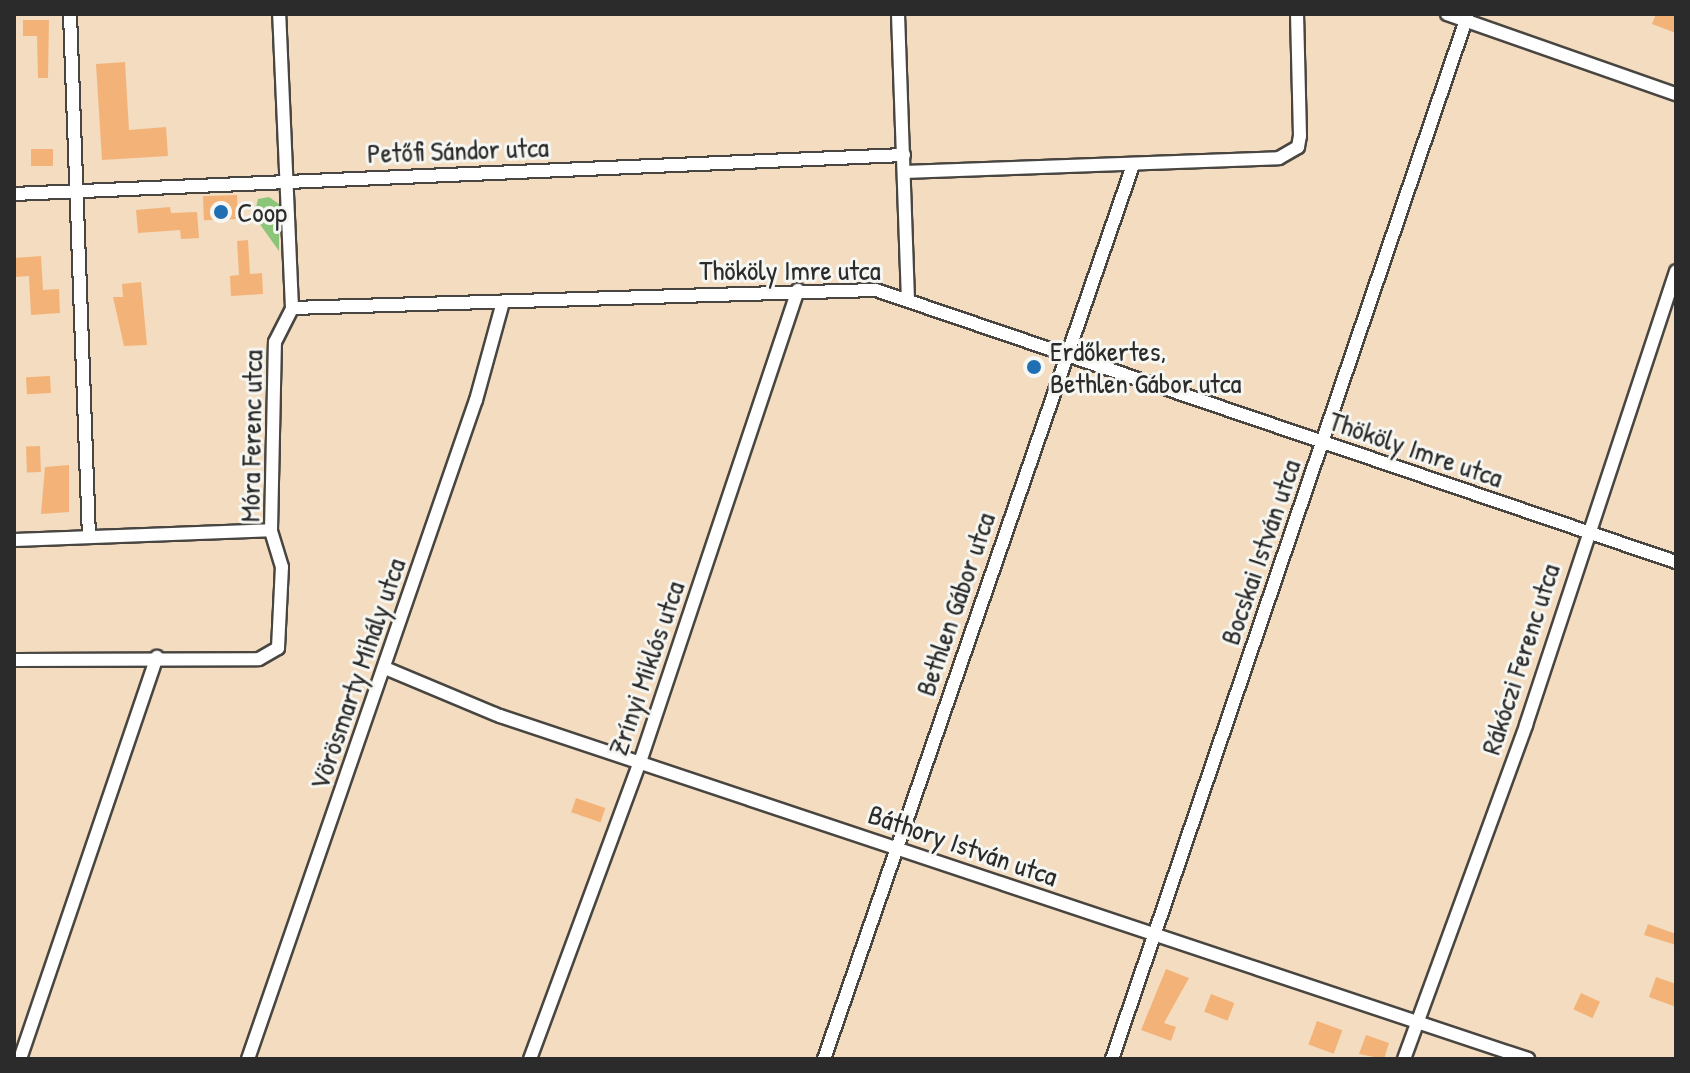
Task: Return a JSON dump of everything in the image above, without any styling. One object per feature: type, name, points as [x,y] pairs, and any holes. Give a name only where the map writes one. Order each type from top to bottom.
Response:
[{"type":"street","points":[[70,14],[74,190],[89,536]]},
{"type":"street","name":"Móra Ferenc utca","points":[[157,657],[259,659],[278,648],[281,636],[282,567],[271,530],[275,342],[292,308],[279,14]]},
{"type":"street","points":[[898,14],[908,296]]},
{"type":"street","points":[[904,172],[1279,158],[1298,147],[1297,14]]},
{"type":"street","points":[[1447,14],[1466,17],[1676,94]]},
{"type":"street","name":"Bocskai István utca","points":[[1112,1059],[1466,17]]},
{"type":"street","name":"Petőfi Sándor utca","points":[[14,194],[904,155]]},
{"type":"street","name":"Bethlen Gábor utca","points":[[824,1059],[1133,165]]},
{"type":"street","name":"Rákóczi Ferenc utca","points":[[1404,1059],[1526,725],[1586,531],[1676,271]]},
{"type":"street","name":"Thököly Imre utca","points":[[292,308],[798,290],[908,296],[1323,444],[1676,562]]},
{"type":"street","name":"Zrínyi Miklós utca","points":[[530,1059],[640,762],[798,290]]},
{"type":"street","name":"Vörösmarty Mihály utca","points":[[248,1059],[385,668],[503,302]]},
{"type":"street","points":[[14,540],[271,530]]},
{"type":"street","points":[[14,660],[157,657],[20,1059]]},
{"type":"street","name":"Báthory István utca","points":[[385,668],[640,762],[1528,1059]]},
{"type":"green space","points":[[269,197],[279,204],[279,251],[254,216],[258,199]]},
{"type":"building","points":[[1656,14],[1676,14],[1676,33],[1652,24]]},
{"type":"building","points":[[23,20],[49,20],[48,78],[38,78],[37,36],[23,36]]},
{"type":"building","points":[[125,62],[129,130],[166,127],[168,156],[102,160],[96,64]]},
{"type":"building","points":[[31,149],[53,149],[53,166],[31,166]]},
{"type":"building","points":[[237,195],[238,219],[204,220],[203,196]]},
{"type":"building","points":[[170,207],[171,213],[197,212],[199,238],[181,239],[180,230],[138,233],[136,210]]},
{"type":"building","points":[[248,240],[250,274],[262,273],[263,294],[231,296],[230,276],[239,275],[237,241]]},
{"type":"building","points":[[41,256],[43,290],[59,289],[60,313],[31,315],[29,276],[14,277],[14,258]]},
{"type":"building","points":[[141,282],[147,345],[124,346],[113,297],[123,297],[122,284]]},
{"type":"building","points":[[50,376],[51,393],[27,394],[26,377]]},
{"type":"building","points":[[26,446],[40,446],[41,472],[27,472]]},
{"type":"building","points":[[69,465],[69,512],[41,514],[45,467]]},
{"type":"building","points":[[576,798],[605,808],[600,822],[571,812]]},
{"type":"building","points":[[1648,924],[1676,934],[1676,945],[1644,935]]},
{"type":"building","points":[[1166,969],[1189,978],[1164,1023],[1176,1027],[1171,1041],[1141,1030]]},
{"type":"building","points":[[1656,977],[1676,984],[1676,1007],[1649,997]]},
{"type":"building","points":[[1581,993],[1600,1002],[1592,1018],[1573,1009]]},
{"type":"building","points":[[1211,994],[1234,1003],[1228,1021],[1204,1012]]},
{"type":"building","points":[[1317,1021],[1342,1030],[1334,1054],[1308,1044]]},
{"type":"building","points":[[1366,1035],[1389,1043],[1384,1059],[1359,1054]]},
{"type":"place","name":"Coop","points":[[221,212]]},
{"type":"place","name":"Erdőkertes, Bethlen Gábor utca","points":[[1034,367]]}]
